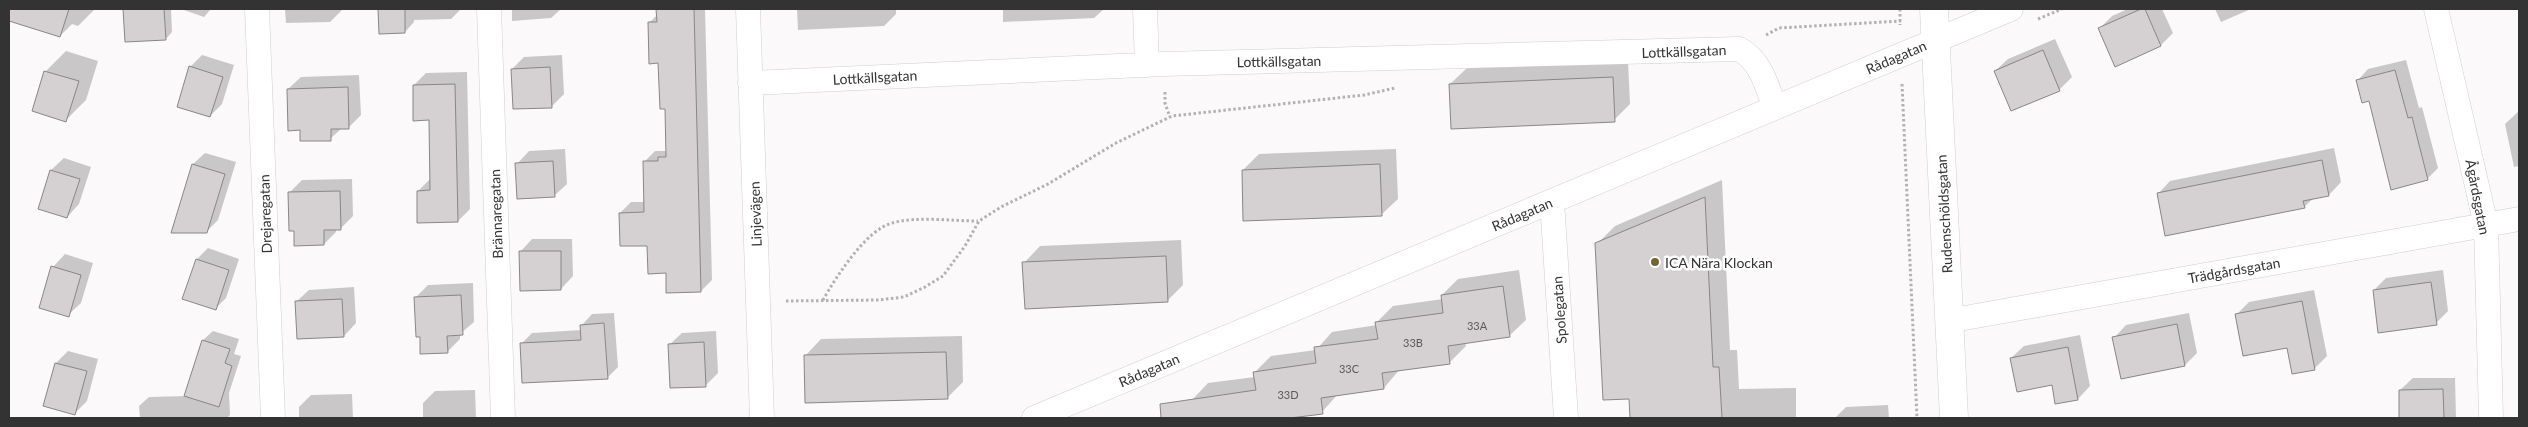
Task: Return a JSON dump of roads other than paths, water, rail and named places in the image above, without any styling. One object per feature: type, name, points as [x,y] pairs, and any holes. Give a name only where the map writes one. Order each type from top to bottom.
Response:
[{"type":"street","name":"Drejaregatan","points":[[257,9],[273,418]]},
{"type":"street","name":"Brännaregatan","points":[[490,9],[503,418]]},
{"type":"street","name":"Linjevägen","points":[[748,9],[762,418]]},
{"type":"street","points":[[1144,9],[1146,65]]},
{"type":"street","name":"Rudenschöldsgatan","points":[[1934,9],[1954,418]]},
{"type":"street","name":"Rådagatan","points":[[1034,418],[1552,202],[1774,106],[2011,9]]},
{"type":"street","name":"Ågårdsgatan","points":[[2436,9],[2486,225],[2491,418]]},
{"type":"street","name":"Lottkällsgatan","points":[[750,83],[1146,65],[1739,49],[1751,55],[1766,82],[1774,106]]},
{"type":"street","name":"Spolegatan","points":[[1552,202],[1566,418]]},
{"type":"street","name":"Trädgårdsgatan","points":[[1948,321],[2519,219]]},
{"type":"place","name":"ICA Nära Klockan","points":[[1655,262]]}]
